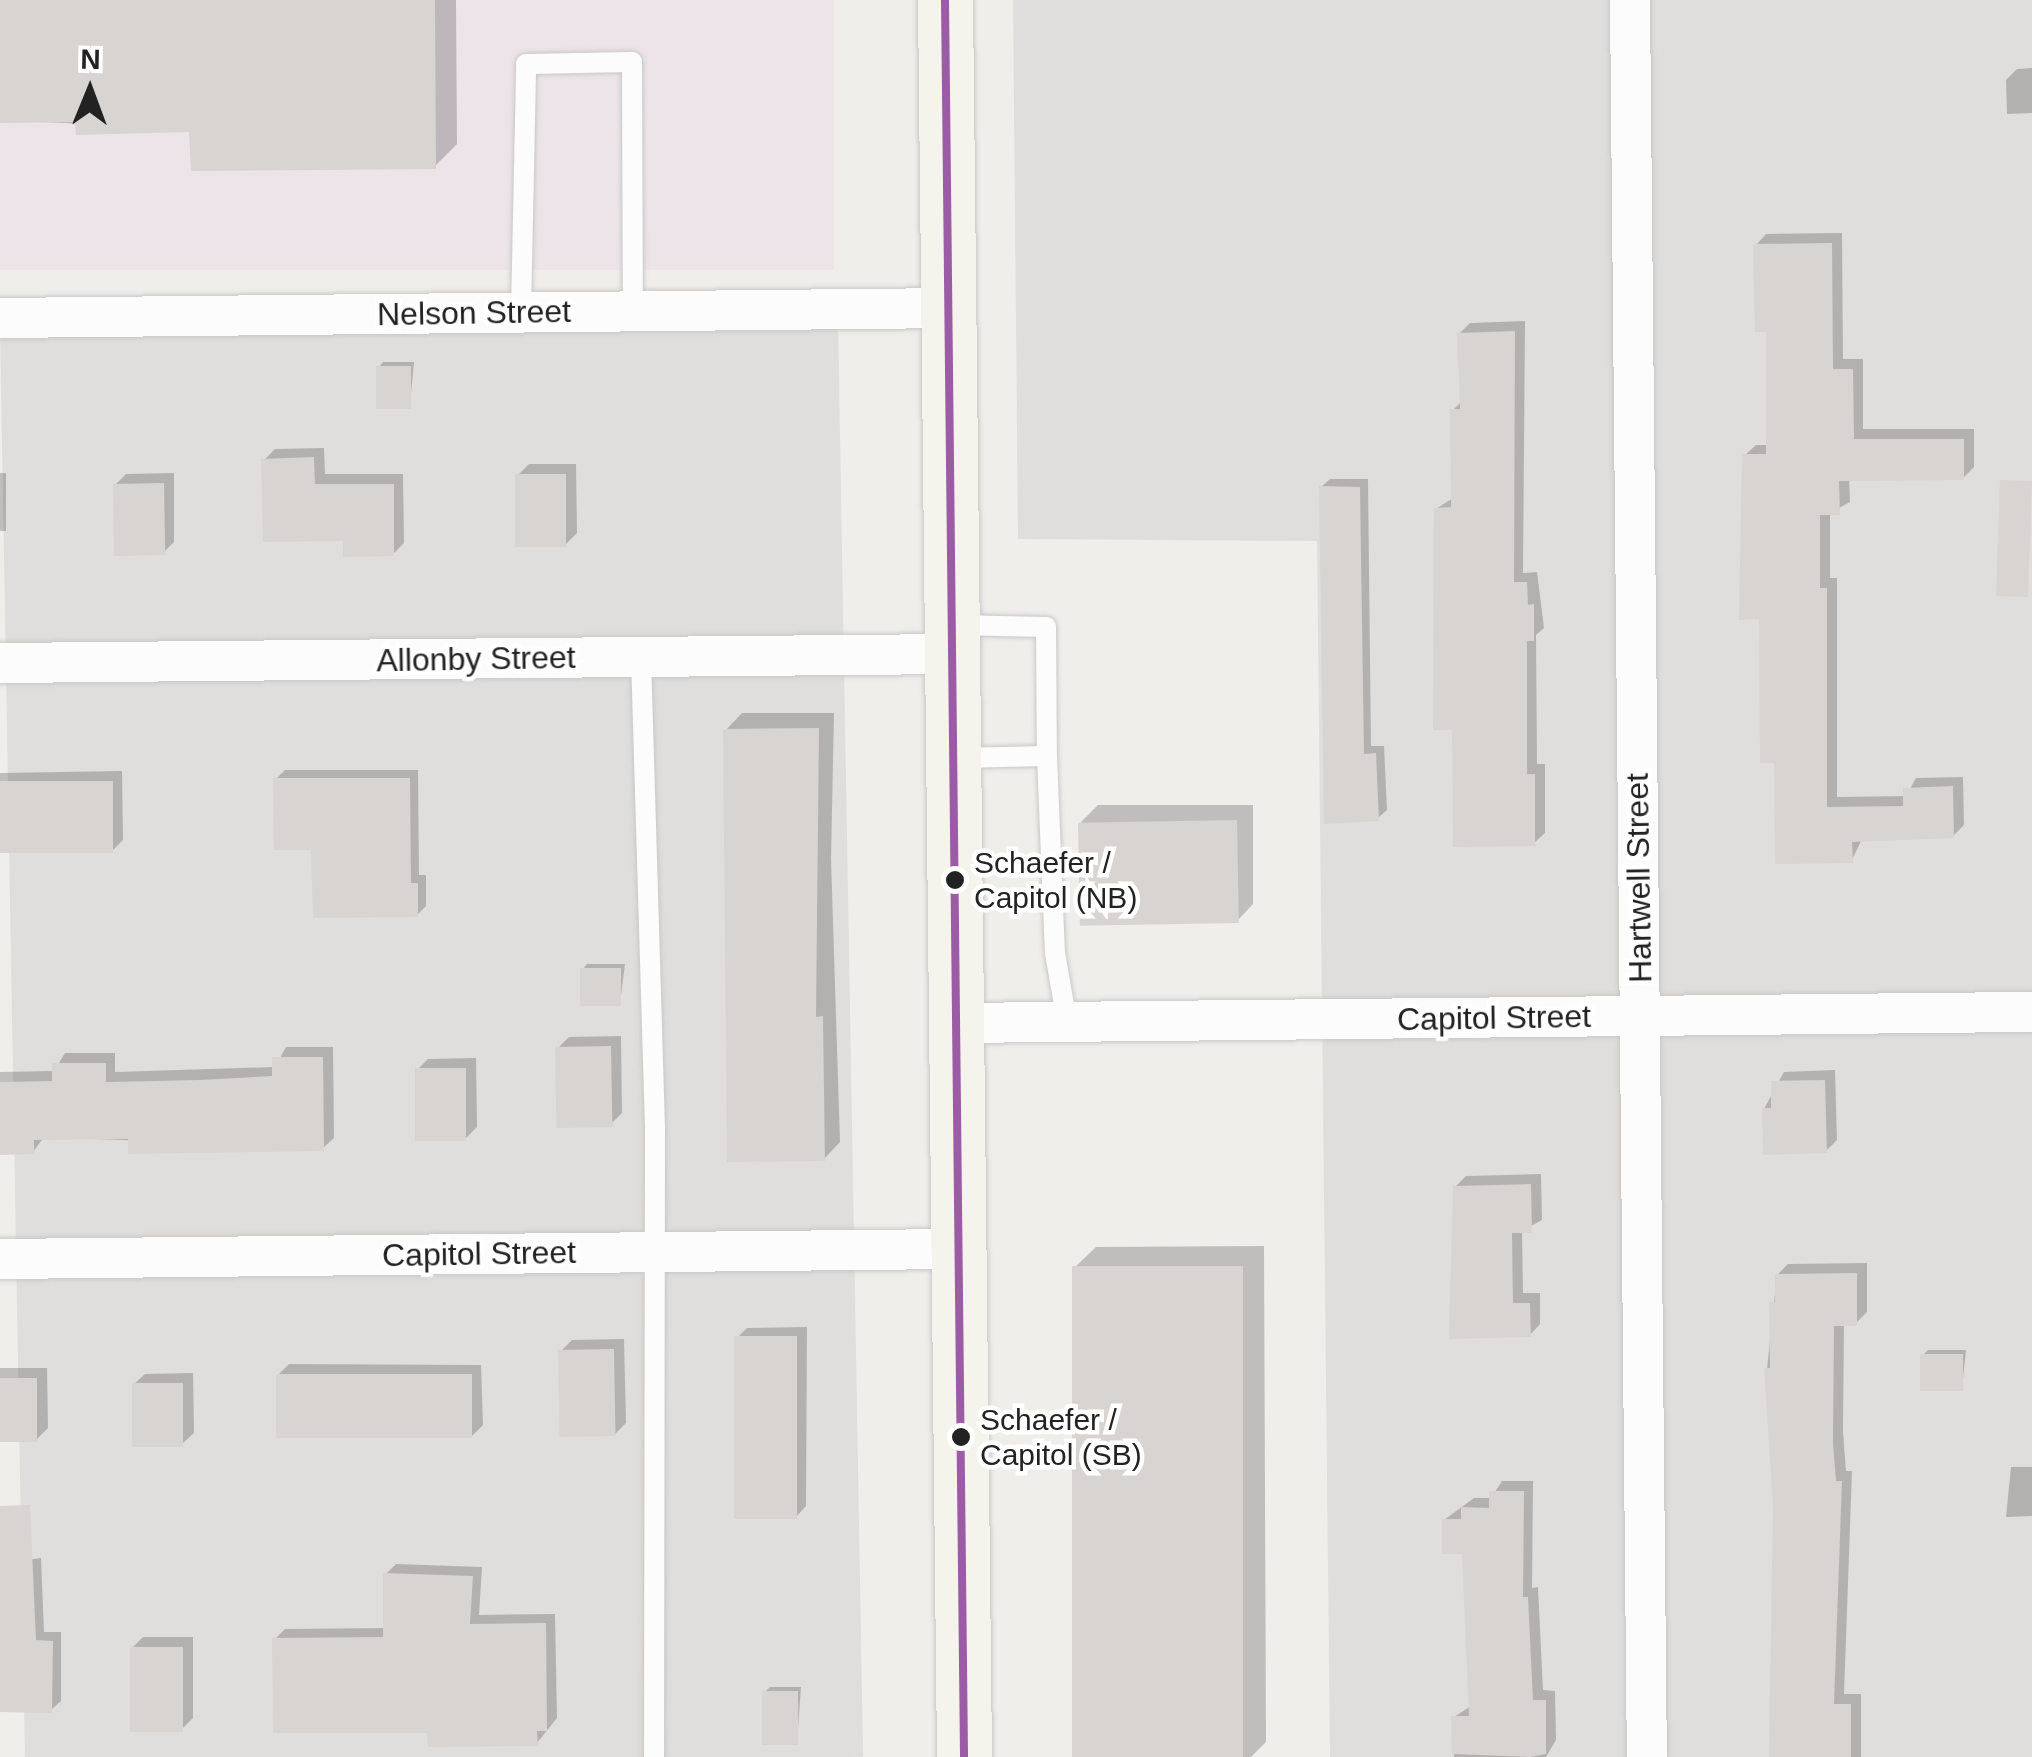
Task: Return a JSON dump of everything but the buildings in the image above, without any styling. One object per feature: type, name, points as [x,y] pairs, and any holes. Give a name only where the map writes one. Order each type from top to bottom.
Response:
[{"type":"street","points":[[946,0],[964,1757]]},
{"type":"street","name":"Hartwell Street","points":[[1630,0],[1647,1757]]},
{"type":"street","name":"Nelson Street","points":[[0,318],[949,308]]},
{"type":"street","name":"Allonby Street","points":[[0,664],[641,657],[952,640]]},
{"type":"street","name":"Capitol Street","points":[[956,1023],[2032,1012]]},
{"type":"street","name":"Capitol Street","points":[[0,1258],[958,1249]]},
{"type":"lane","points":[[521,312],[526,64],[632,62],[633,311]]},
{"type":"lane","points":[[952,640],[1046,627],[1055,952],[1066,1022]]},
{"type":"lane","points":[[641,657],[653,1252],[654,1757]]},
{"type":"lane","points":[[953,758],[1047,756]]},
{"type":"shaded area","points":[[0,0],[834,0],[834,270],[0,270]]},
{"type":"shaded area","points":[[1013,0],[2032,0],[2032,1757],[1330,1757],[1317,541],[1018,539]]},
{"type":"shaded area","points":[[838,321],[863,1757],[25,1757],[0,336]]},
{"type":"transit line","points":[[945,0],[964,1757]]},
{"type":"place","name":"Schaefer / Capitol (NB)","points":[[955,880]]},
{"type":"place","name":"Schaefer / Capitol (SB)","points":[[961,1437]]}]
